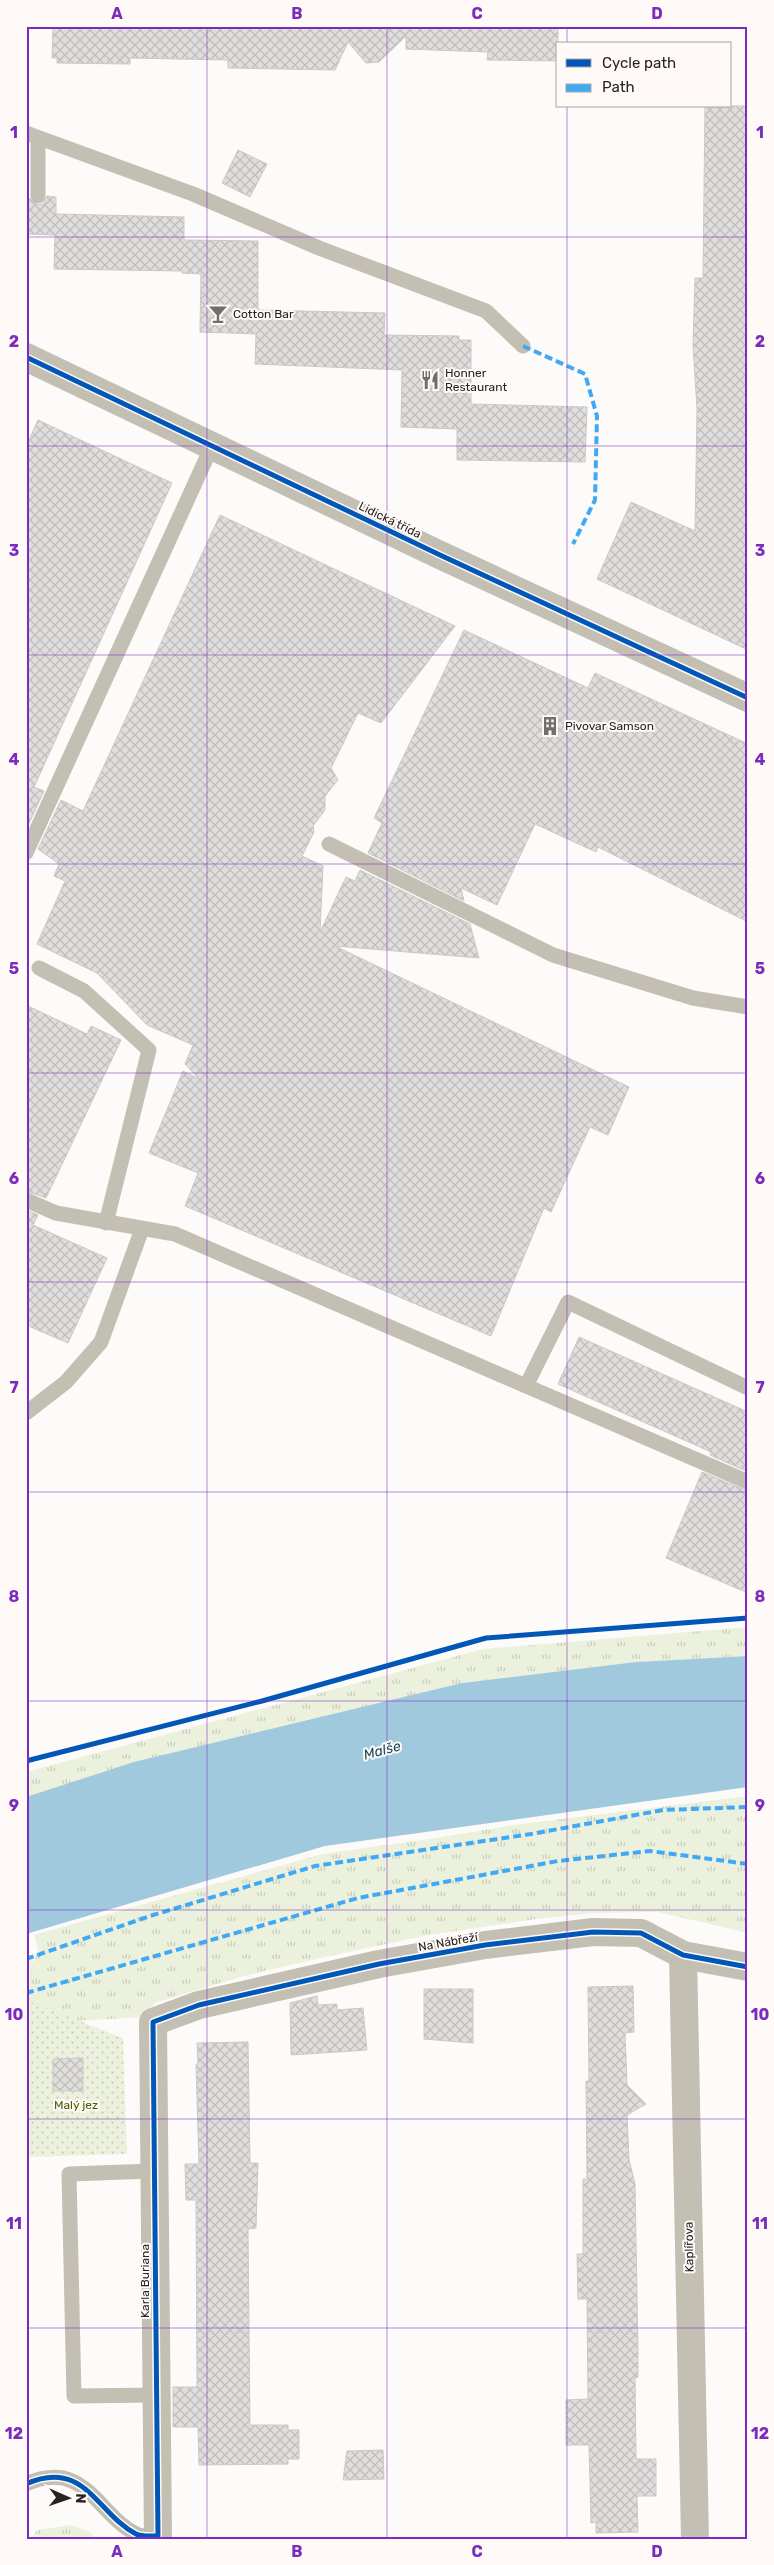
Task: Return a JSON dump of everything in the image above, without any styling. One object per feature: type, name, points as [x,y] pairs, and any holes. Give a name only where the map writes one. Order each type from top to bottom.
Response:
[{"type":"street","name":"Lidická třída","points":[[26,357],[748,698]]},
{"type":"street","name":"Na Nábřeží","points":[[153,2022],[199,2005],[379,1964],[485,1945],[593,1932],[641,1933],[683,1955],[748,1967]]},
{"type":"street","name":"Kaplířova","points":[[683,1955],[695,2539]]},
{"type":"street","name":"Karla Buriana","points":[[153,2022],[158,2537]]},
{"type":"lane","points":[[38,196],[32,136],[193,194],[319,248],[486,311],[523,346]]},
{"type":"lane","points":[[26,853],[212,446]]},
{"type":"lane","points":[[329,844],[553,955],[693,998],[748,1007]]},
{"type":"lane","points":[[39,968],[84,991],[149,1050],[106,1223]]},
{"type":"lane","points":[[26,1200],[56,1213],[176,1234],[748,1482]]},
{"type":"lane","points":[[26,1413],[66,1382],[101,1342],[142,1229]]},
{"type":"lane","points":[[526,1386],[568,1302],[748,1388]]},
{"type":"lane","points":[[154,2171],[69,2174],[74,2396],[156,2394]]},
{"type":"lane","points":[[26,2484],[38,2478],[55,2477],[75,2482],[98,2499],[114,2517],[137,2535],[158,2537]]},
{"type":"green space","points":[[748,1627],[748,1656],[636,1662],[462,1683],[26,1797],[26,1772],[483,1649]]},
{"type":"green space","points":[[748,1796],[748,1933],[658,1912],[594,1913],[536,1919],[429,1935],[244,1976],[154,2003],[145,2017],[57,2022],[26,2021],[26,1960],[34,1961],[38,1950],[34,1935],[322,1854],[521,1824]]},
{"type":"green space","name":"Malý jez","points":[[26,2000],[123,2038],[127,2154],[26,2157]]},
{"type":"green space","points":[[72,2525],[90,2532],[96,2539],[31,2539],[37,2530]]},
{"type":"water","name":"Malše","points":[[748,1656],[748,1787],[325,1846],[26,1934],[26,1797],[134,1762],[462,1683],[636,1662]]},
{"type":"building","points":[[53,26],[558,26],[556,61],[487,60],[488,52],[406,49],[406,36],[379,62],[366,63],[348,42],[335,70],[228,68],[228,60],[130,58],[130,64],[57,63],[57,58],[52,58]]},
{"type":"building","points":[[748,106],[748,650],[597,579],[631,502],[695,531],[697,409],[693,345],[695,278],[703,278],[705,108]]},
{"type":"building","points":[[238,150],[267,164],[250,197],[222,183]]},
{"type":"building","points":[[26,196],[38,205],[43,204],[47,196],[56,197],[56,214],[184,217],[184,240],[258,241],[258,310],[385,313],[384,335],[459,336],[459,340],[471,340],[471,404],[587,407],[585,462],[457,460],[457,429],[401,427],[402,370],[255,364],[256,334],[200,332],[201,274],[182,273],[182,271],[54,269],[55,235],[26,234]]},
{"type":"building","points":[[38,420],[172,483],[34,787],[44,791],[26,830],[26,447]]},
{"type":"building","points":[[220,515],[455,626],[381,723],[358,713],[331,768],[338,780],[325,796],[325,810],[313,826],[314,832],[302,856],[323,866],[320,932],[346,877],[355,881],[360,870],[470,924],[479,958],[335,946],[629,1087],[608,1135],[590,1127],[551,1212],[544,1208],[491,1336],[185,1206],[198,1173],[149,1153],[183,1071],[199,1079],[185,1064],[193,1045],[147,1025],[97,973],[37,944],[65,881],[54,876],[59,864],[38,849],[61,800],[83,811]]},
{"type":"building","points":[[464,630],[588,688],[595,673],[748,744],[748,922],[598,847],[596,852],[535,824],[497,905],[461,888],[464,901],[368,853],[382,823],[374,818]]},
{"type":"building","points":[[26,1005],[87,1034],[91,1026],[121,1040],[46,1198],[26,1191]]},
{"type":"building","points":[[26,1210],[38,1215],[33,1225],[107,1258],[68,1343],[26,1325]]},
{"type":"building","points":[[579,1337],[748,1412],[748,1472],[710,1455],[711,1452],[558,1384]]},
{"type":"building","points":[[702,1472],[748,1491],[748,1593],[666,1558]]},
{"type":"building","points":[[633,1986],[634,2032],[625,2033],[627,2085],[646,2104],[627,2115],[629,2159],[635,2184],[638,2350],[638,2377],[635,2378],[636,2459],[656,2459],[656,2496],[637,2496],[638,2532],[596,2533],[596,2522],[591,2523],[589,2445],[566,2445],[566,2400],[588,2399],[587,2299],[578,2299],[577,2254],[583,2254],[583,2179],[587,2179],[586,2081],[589,2081],[588,1987]]},
{"type":"building","points":[[424,1989],[473,1989],[473,2043],[424,2039]]},
{"type":"building","points":[[317,1996],[318,2005],[337,2004],[337,2010],[363,2008],[367,2050],[291,2055],[290,2003]]},
{"type":"building","points":[[248,2042],[250,2163],[258,2163],[256,2228],[248,2229],[250,2425],[288,2425],[288,2430],[299,2430],[299,2459],[288,2459],[288,2464],[199,2465],[198,2427],[173,2427],[173,2387],[197,2387],[196,2200],[186,2200],[185,2164],[199,2164],[197,2043]]},
{"type":"building","points":[[83,2058],[83,2091],[53,2091],[53,2059]]},
{"type":"building","points":[[383,2450],[384,2479],[343,2480],[347,2451]]},
{"type":"marked path","points":[[523,346],[585,374],[597,416],[595,500],[573,544]]},
{"type":"marked path","points":[[26,1959],[150,1916],[315,1866],[531,1834],[663,1810],[748,1807]]},
{"type":"marked path","points":[[26,1993],[358,1898],[558,1861],[650,1851],[748,1864]]},
{"type":"cycle path","points":[[26,357],[440,555],[748,698]]},
{"type":"cycle path","points":[[26,1761],[262,1701],[486,1638],[748,1618]]},
{"type":"cycle path","points":[[26,2484],[46,2478],[63,2478],[76,2483],[122,2525],[138,2535],[158,2536],[153,2022],[199,2005],[379,1964],[485,1945],[593,1932],[641,1933],[683,1955],[748,1967]]},
{"type":"place","name":"Cotton Bar","points":[[218,314]]},
{"type":"place","name":"Honner Restaurant","points":[[430,380]]},
{"type":"place","name":"Pivovar Samson","points":[[550,726]]}]
